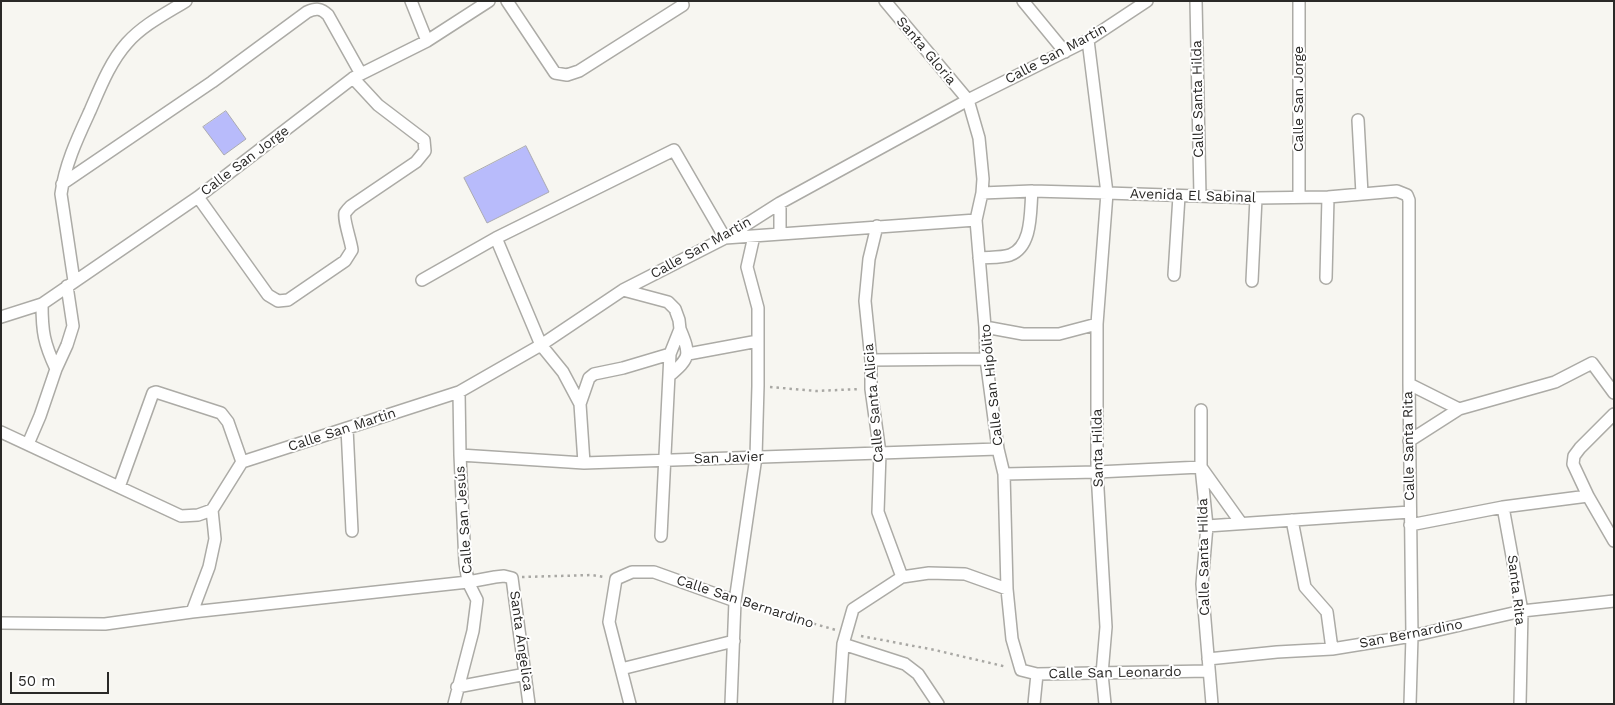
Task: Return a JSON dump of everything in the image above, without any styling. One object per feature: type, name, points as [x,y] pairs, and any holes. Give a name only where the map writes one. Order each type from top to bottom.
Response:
[{"type":"street","points":[[28,444],[56,369],[68,345],[72,326],[61,194],[70,156],[107,73],[126,44],[145,26],[186,1]]},
{"type":"street","points":[[411,1],[427,41]]},
{"type":"street","name":"Calle San Jorge","points":[[1,317],[42,304],[198,197],[357,76],[427,41],[489,1]]},
{"type":"street","points":[[507,1],[555,73],[567,75],[578,71],[683,5]]},
{"type":"street","name":"Santa Gloria","points":[[885,1],[968,100]]},
{"type":"street","points":[[1023,1],[1065,52]]},
{"type":"street","name":"Calle San Martin","points":[[242,462],[459,392],[541,345],[623,290],[725,238],[780,203],[968,100],[1088,40],[1147,1]]},
{"type":"street","name":"Calle Santa Hilda","points":[[1196,1],[1200,196]]},
{"type":"street","name":"Calle San Jorge","points":[[1298,1],[1298,198]]},
{"type":"street","points":[[62,184],[212,82],[315,8],[323,10],[328,15],[357,76],[378,105],[424,140],[425,151],[416,162],[351,206],[345,213],[345,222],[350,235],[352,250],[345,261],[288,300],[278,301],[268,295],[198,197]]},
{"type":"street","name":"Santa Hilda","points":[[1088,40],[1107,192],[1097,324],[1097,472],[1106,627],[1102,674],[1105,704]]},
{"type":"street","name":"Calle San Hipólito","points":[[968,100],[979,138],[983,179],[976,220],[986,359],[998,449],[1004,474],[1007,589],[1012,639],[1021,670]]},
{"type":"street","points":[[1358,120],[1362,194]]},
{"type":"street","points":[[422,280],[496,238],[674,150],[725,238],[976,220]]},
{"type":"street","points":[[979,258],[1009,255],[1022,247],[1027,238],[1032,191]]},
{"type":"street","name":"Avenida El Sabinal","points":[[982,193],[1032,191],[1107,192],[1179,196],[1298,198],[1403,192]]},
{"type":"street","name":"Calle Santa Rita","points":[[1403,192],[1407,194],[1409,200],[1408,384],[1412,636],[1410,704]]},
{"type":"street","points":[[1174,275],[1179,196]]},
{"type":"street","points":[[1326,278],[1328,197]]},
{"type":"street","points":[[1252,281],[1256,198]]},
{"type":"street","points":[[780,203],[780,233]]},
{"type":"street","name":"Calle Santa Alicia","points":[[877,226],[869,259],[865,301],[871,360],[871,389],[880,453],[878,512],[902,577]]},
{"type":"street","points":[[731,704],[735,601],[756,457],[758,386],[757,300],[749,280],[747,267],[754,236]]},
{"type":"street","points":[[496,238],[541,345],[562,372],[580,404]]},
{"type":"street","points":[[623,290],[668,302],[675,309],[680,320],[680,329],[670,354],[661,536]]},
{"type":"street","points":[[42,304],[44,340],[56,369]]},
{"type":"street","points":[[985,327],[1022,334],[1059,334],[1097,324]]},
{"type":"street","points":[[669,376],[682,365],[688,354],[680,329]]},
{"type":"street","points":[[688,354],[758,341]]},
{"type":"street","points":[[584,463],[580,404],[589,378],[594,374],[624,368],[670,354]]},
{"type":"street","points":[[871,360],[986,359]]},
{"type":"street","points":[[1409,441],[1459,409],[1555,382],[1592,364],[1614,393]]},
{"type":"street","points":[[1408,384],[1459,409]]},
{"type":"street","points":[[119,487],[152,393],[156,392],[221,413],[228,422],[242,462],[212,510],[215,539],[209,566],[192,612]]},
{"type":"street","name":"Calle San Jesús","points":[[454,704],[473,631],[476,600],[468,582],[465,563],[459,392]]},
{"type":"street","name":"Calle Santa Hilda","points":[[1201,410],[1201,467],[1207,526],[1202,584],[1212,704]]},
{"type":"street","points":[[1614,414],[1587,440],[1574,456],[1573,464],[1588,496],[1614,541]]},
{"type":"street","points":[[348,428],[352,531]]},
{"type":"street","points":[[1,432],[181,516],[198,515],[212,510]]},
{"type":"street","name":"San Javier","points":[[460,455],[584,463],[998,449]]},
{"type":"street","points":[[1004,474],[1201,467],[1241,523]]},
{"type":"street","points":[[1410,525],[1503,508],[1588,496]]},
{"type":"street","name":"Santa Rita","points":[[1503,508],[1522,610],[1520,704]]},
{"type":"street","points":[[1207,526],[1410,512]]},
{"type":"street","points":[[1604,523],[1614,515]]},
{"type":"street","points":[[1292,520],[1305,586],[1326,612],[1332,649]]},
{"type":"street","name":"Calle San Bernardino","points":[[616,579],[632,572],[654,572],[735,601]]},
{"type":"street","points":[[839,704],[845,639],[852,609],[902,577],[929,573],[966,574],[1007,589]]},
{"type":"street","points":[[1,623],[105,624],[192,612],[468,582],[495,577],[504,576],[512,578]]},
{"type":"street","name":"Santa Ángelica","points":[[512,578],[529,704]]},
{"type":"street","points":[[616,579],[609,622],[630,704]]},
{"type":"street","name":"San Bernardino","points":[[1208,665],[1277,652],[1332,649],[1412,636],[1522,610],[1614,601]]},
{"type":"street","points":[[845,639],[905,664],[918,674],[938,704]]},
{"type":"street","points":[[621,669],[734,641]]},
{"type":"street","name":"Calle San Leonardo","points":[[1021,670],[1037,674],[1102,674],[1208,665]]},
{"type":"street","points":[[457,687],[526,674]]},
{"type":"street","points":[[1034,704],[1037,674]]},
{"type":"path","points":[[758,386],[816,391],[871,389]]},
{"type":"path","points":[[512,578],[592,575],[616,579]]},
{"type":"path","name":"Calle San Bernardino","points":[[735,601],[845,639],[935,650],[1021,670]]},
{"type":"building","points":[[226,111],[246,139],[224,155],[203,127]]},
{"type":"building","points":[[526,146],[549,192],[487,223],[464,178]]}]
